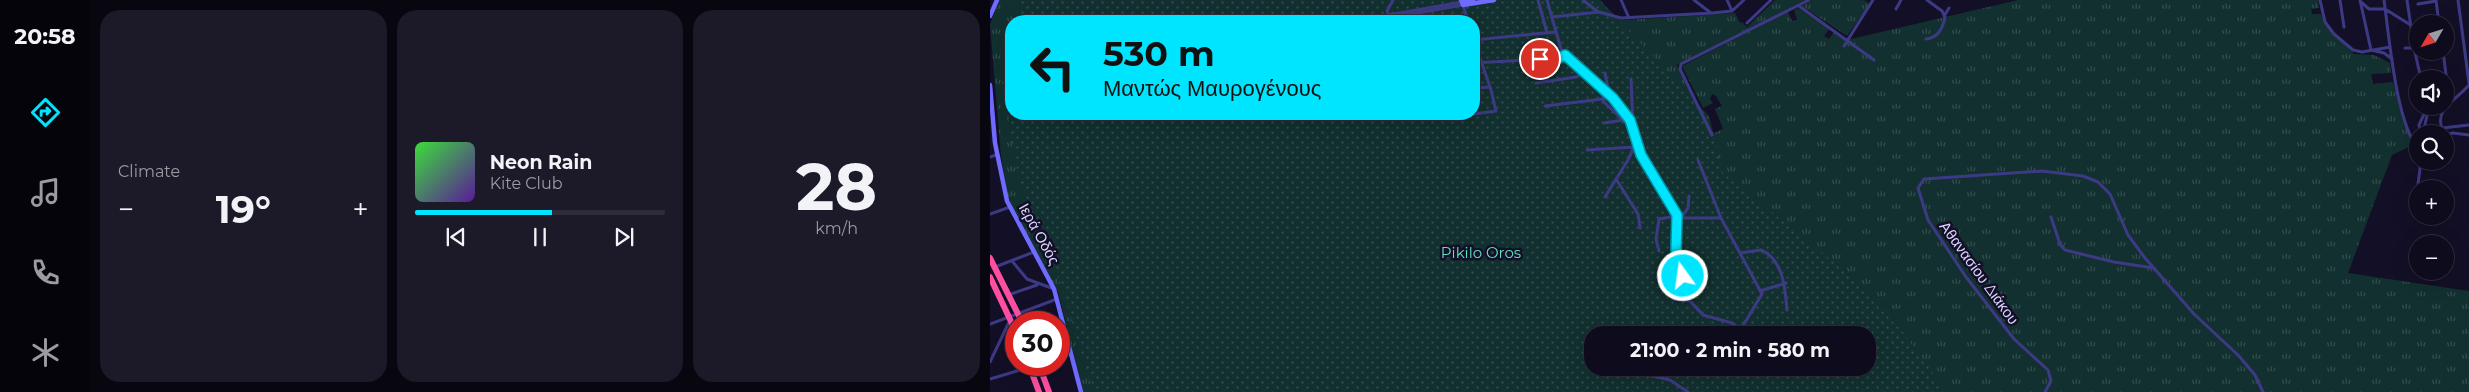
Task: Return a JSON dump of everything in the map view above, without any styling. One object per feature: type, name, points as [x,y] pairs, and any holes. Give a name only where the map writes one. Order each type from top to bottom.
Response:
[{"type":"highway","points":[[990,258],[1017,311]]},
{"type":"highway","points":[[990,277],[1007,311]]},
{"type":"highway","points":[[1033,376],[1039,392]]},
{"type":"highway","points":[[1043,376],[1049,392]]},
{"type":"main road","points":[[990,16],[997,0]]},
{"type":"main road","points":[[1462,2],[1473,0]]},
{"type":"main road","points":[[1462,2],[1494,0]]},
{"type":"main road","name":"Ιερά Οδός","points":[[990,85],[991,122],[996,155],[1010,207],[1058,298],[1081,392]]},
{"type":"street","points":[[1390,15],[1393,0]]},
{"type":"street","points":[[1538,0],[1547,33]]},
{"type":"street","points":[[1547,0],[1555,32],[1565,55],[1608,93],[1627,114],[1633,126]]},
{"type":"street","points":[[1582,0],[1599,12],[1613,17],[1629,18],[1732,11],[1744,0]]},
{"type":"street","points":[[1621,0],[1629,18]]},
{"type":"street","points":[[1694,0],[1712,13]]},
{"type":"street","points":[[1726,0],[1732,11]]},
{"type":"street","points":[[1747,23],[1771,0]]},
{"type":"street","points":[[1712,135],[1680,69],[1680,64],[1808,0]]},
{"type":"street","points":[[1844,46],[1873,0]]},
{"type":"street","points":[[1896,9],[1901,0]]},
{"type":"street","points":[[1926,39],[1933,39],[1944,22],[1942,11],[1927,0]]},
{"type":"street","points":[[2320,0],[2323,18],[2336,36],[2356,51],[2390,47]]},
{"type":"street","points":[[2340,0],[2344,27]]},
{"type":"street","points":[[2360,0],[2371,50]]},
{"type":"street","points":[[2360,0],[2368,10],[2385,8],[2409,23]]},
{"type":"street","points":[[2384,0],[2392,59],[2406,125],[2409,131]]},
{"type":"street","points":[[2407,0],[2409,16]]},
{"type":"street","points":[[2418,4],[2436,0],[2438,15]]},
{"type":"street","points":[[2441,125],[2440,121],[2444,108],[2469,84],[2458,0]]},
{"type":"street","points":[[1403,15],[1462,2],[1466,15]]},
{"type":"street","points":[[1798,6],[1874,60]]},
{"type":"street","points":[[1944,16],[1948,8]]},
{"type":"street","points":[[1552,17],[1599,12]]},
{"type":"street","points":[[1480,39],[1555,32]]},
{"type":"street","points":[[2371,50],[2384,53],[2392,59]]},
{"type":"street","points":[[1482,62],[1559,58],[1565,55]]},
{"type":"street","points":[[1480,56],[1496,111],[1480,113]]},
{"type":"street","points":[[1536,83],[1576,77],[1584,73]]},
{"type":"street","points":[[1545,106],[1603,99],[1608,93],[1605,73]]},
{"type":"street","points":[[1631,78],[1635,147],[1679,218],[1678,256],[1690,301],[1703,314],[1729,321],[1736,326]]},
{"type":"street","points":[[1480,88],[1490,87]]},
{"type":"street","points":[[1603,99],[1624,120],[1633,126]]},
{"type":"street","points":[[1604,123],[1624,120]]},
{"type":"street","points":[[2454,127],[2469,125]]},
{"type":"street","points":[[2454,133],[2469,135]]},
{"type":"street","points":[[1587,150],[1635,147]]},
{"type":"street","points":[[1604,197],[1635,147]]},
{"type":"street","points":[[990,157],[996,155]]},
{"type":"street","points":[[1698,160],[1721,218],[1762,297],[1743,326]]},
{"type":"street","name":"Αθανασίου Διάκου","points":[[2045,392],[2051,381],[2048,370],[2007,332],[1946,248],[1928,220],[1920,198],[1918,188],[1920,182],[1930,177],[1945,179],[1984,173],[2042,171],[2094,179],[2108,191],[2128,235],[2154,268],[2198,318],[2238,355],[2255,376],[2263,392]]},
{"type":"street","points":[[1616,179],[1638,214],[1640,228]]},
{"type":"street","points":[[1679,218],[1688,208],[1689,196]]},
{"type":"street","points":[[1659,250],[1656,239],[1660,220],[1671,217],[1672,205]]},
{"type":"street","points":[[990,214],[1010,207]]},
{"type":"street","points":[[2051,216],[2060,244],[2065,250],[2146,268],[2154,268]]},
{"type":"street","points":[[1679,218],[1721,218]]},
{"type":"street","points":[[1740,253],[1761,250],[1766,252],[1783,275],[1786,283],[1787,310]]},
{"type":"street","points":[[995,267],[1034,252]]},
{"type":"street","points":[[1012,261],[1023,276],[1038,285],[1054,289]]},
{"type":"street","points":[[1760,291],[1786,283]]},
{"type":"street","points":[[1008,295],[1038,285]]},
{"type":"street","points":[[1023,311],[1058,298]]},
{"type":"street","points":[[1673,299],[1690,301]]},
{"type":"street","points":[[990,324],[1005,318]]},
{"type":"street","points":[[990,362],[1005,328]]},
{"type":"street","points":[[990,379],[1005,374]]},
{"type":"street","points":[[1653,376],[1670,380],[1688,392]]},
{"type":"green space","points":[[999,0],[1373,0],[1378,15],[1005,15],[1005,120],[1114,120],[1491,142],[1608,18],[1626,20],[1735,13],[1740,23],[1742,22],[1747,27],[1775,0],[1805,0],[1677,65],[1710,135],[1723,129],[1715,109],[1722,106],[1716,96],[1712,94],[1710,99],[1713,103],[1703,108],[1682,66],[1788,12],[1792,21],[1797,20],[1794,10],[1798,8],[1830,28],[1824,36],[1829,39],[1835,31],[1847,40],[2018,0],[2318,0],[2319,8],[2311,9],[2312,14],[2321,14],[2324,22],[2354,54],[2374,55],[2390,63],[2391,73],[2371,74],[2373,84],[2393,82],[2409,132],[2409,147],[2392,155],[2348,273],[2469,291],[2469,392],[1083,392],[1070,340],[1070,311],[1063,311],[1058,292],[1017,218],[1008,197],[1001,156],[990,25]]},
{"type":"green space","name":"Pikilo Oros","points":[[1022,0],[1600,0],[1709,116],[1723,173],[1840,267],[1902,331],[1947,392],[1093,392],[1062,288],[1019,180],[1008,120],[1480,120],[1480,15],[1018,15]]},
{"type":"green space","points":[[1812,0],[1864,0],[1870,4],[1847,36],[1802,6]]},
{"type":"green space","name":"Pikilo Oros","points":[[1005,71],[1005,101],[1002,84]]},
{"type":"route","points":[[1540,59],[1559,58],[1565,55],[1613,98],[1627,114],[1633,126],[1637,146],[1645,163],[1677,215],[1676,250],[1683,276]]}]
